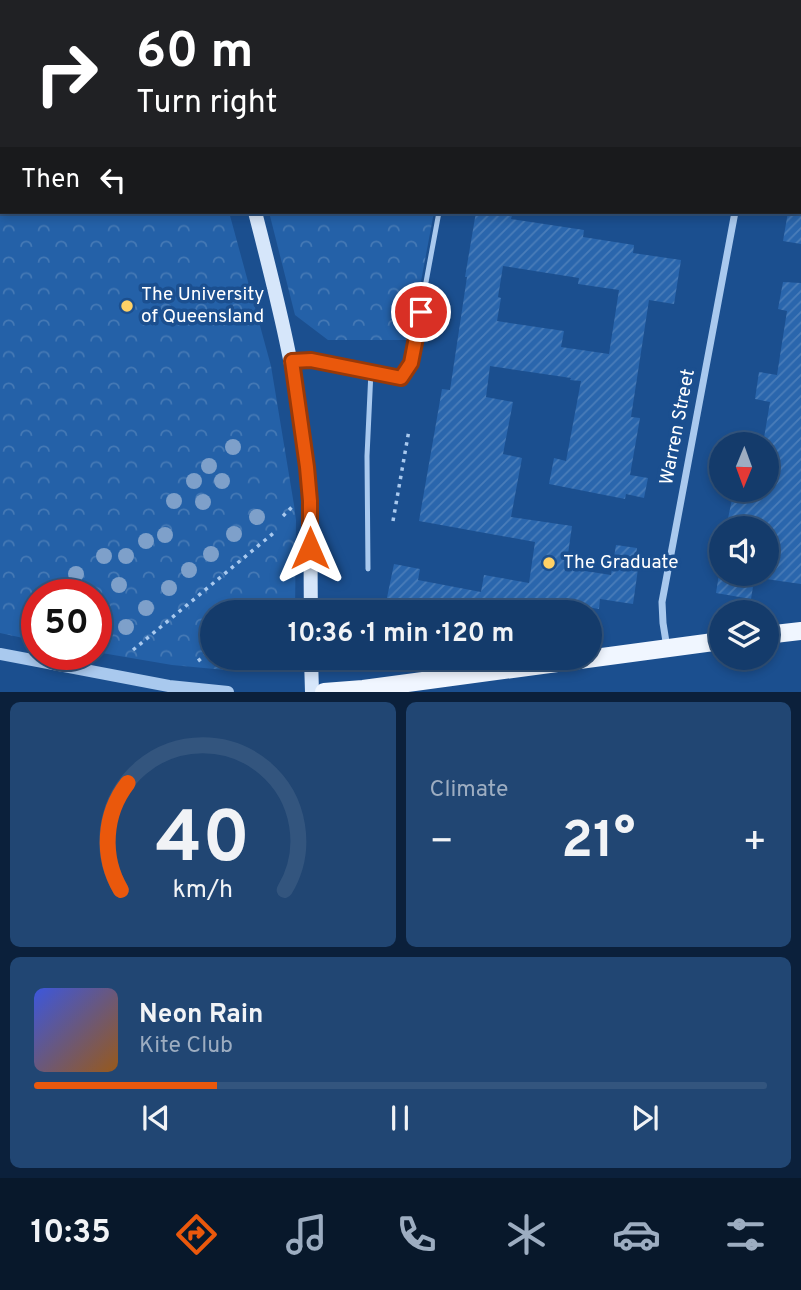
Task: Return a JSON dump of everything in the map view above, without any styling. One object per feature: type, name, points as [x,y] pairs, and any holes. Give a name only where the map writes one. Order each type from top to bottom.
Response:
[{"type":"main road","points":[[256,214],[292,361],[306,456],[310,501],[311,600]]},
{"type":"main road","points":[[779,634],[801,631]]},
{"type":"main road","points":[[324,691],[363,689],[709,643]]},
{"type":"main road","points":[[311,670],[312,691]]},
{"type":"street","name":"Warren Street","points":[[667,649],[662,602],[735,214]]},
{"type":"street","points":[[0,654],[169,685],[228,691]]},
{"type":"lane","points":[[292,361],[311,360],[401,378],[411,363],[439,214]]},
{"type":"lane","points":[[368,569],[371,371]]},
{"type":"path","points":[[393,521],[409,430]]},
{"type":"path","points":[[283,516],[294,505]]},
{"type":"path","points":[[133,650],[276,531]]},
{"type":"green space","name":"The University of Queensland","points":[[0,214],[230,214],[271,366],[296,520],[295,600],[200,600],[200,668],[112,655],[112,579],[21,579],[21,638],[0,633]]},
{"type":"green space","points":[[270,214],[434,214],[410,340],[328,340],[295,315]]},
{"type":"building","points":[[476,214],[512,214],[511,219],[584,230],[583,237],[634,245],[633,253],[681,260],[674,304],[649,300],[631,417],[640,418],[630,475],[648,478],[644,498],[626,494],[625,499],[549,484],[554,458],[566,461],[581,381],[490,366],[486,397],[513,402],[503,454],[522,458],[511,517],[572,526],[566,568],[611,575],[616,545],[637,548],[635,562],[639,562],[633,604],[600,599],[386,600],[394,564],[420,569],[418,580],[481,592],[484,575],[529,583],[535,542],[419,521],[442,389],[450,390]],"holes":[[[503,266],[579,278],[578,284],[619,290],[609,354],[561,347],[564,331],[497,321]]]},
{"type":"building","points":[[788,214],[801,214],[801,244],[783,241]]},
{"type":"building","points":[[783,282],[801,283],[801,584],[779,581],[779,516],[729,516],[731,502],[779,502],[779,432],[765,432],[770,402],[755,399],[759,372],[777,375],[787,311],[778,309]]},
{"type":"building","points":[[717,586],[753,586],[751,599],[716,593]]},
{"type":"place","name":"The University of Queensland","points":[[127,306]]},
{"type":"place","name":"The Graduate","points":[[549,563]]},
{"type":"route","points":[[310,548],[307,467],[292,361],[311,360],[401,378],[411,363],[421,312]]}]
